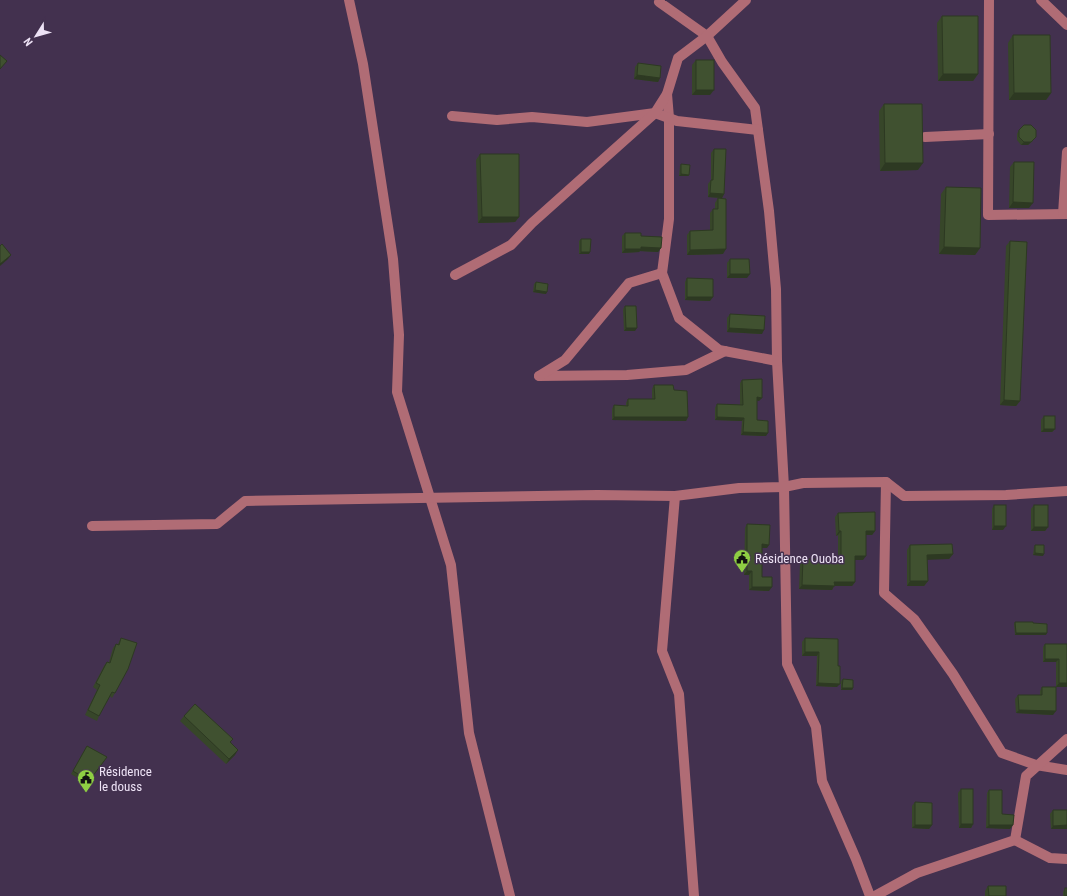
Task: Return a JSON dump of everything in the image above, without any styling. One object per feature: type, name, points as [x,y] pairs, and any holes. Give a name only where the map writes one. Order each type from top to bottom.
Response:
[{"type":"street","points":[[349,0],[363,64],[394,260],[398,335],[397,392],[451,565],[469,733],[510,896]]},
{"type":"street","points":[[660,0],[659,2],[707,36],[722,62],[755,108],[769,211],[776,289],[777,361],[784,487],[787,664],[816,727],[822,781],[856,859],[870,896]]},
{"type":"street","points":[[455,275],[511,245],[532,223],[655,113],[667,94],[678,58],[707,36],[746,0]]},
{"type":"street","points":[[989,0],[988,215],[1065,214],[1067,152]]},
{"type":"street","points":[[1041,0],[1067,25]]},
{"type":"street","points":[[667,94],[669,118],[669,219],[662,273],[679,318],[719,350],[777,361]]},
{"type":"street","points":[[452,116],[497,120],[532,117],[587,122],[655,113],[676,121],[758,130]]},
{"type":"street","points":[[925,137],[989,134]]},
{"type":"street","points":[[662,273],[629,283],[565,360],[539,376],[627,375],[686,370],[725,351]]},
{"type":"street","points":[[92,526],[217,524],[245,501],[597,495],[675,496],[739,488],[784,487],[803,483],[886,482],[904,496],[1006,495],[1067,491]]},
{"type":"street","points":[[886,482],[884,594],[914,619],[953,674],[1002,753],[1036,765],[1067,770]]},
{"type":"street","points":[[675,496],[662,651],[679,694],[694,896]]},
{"type":"street","points":[[1014,840],[1026,776],[1036,765],[1067,740]]},
{"type":"street","points":[[875,896],[917,873],[1014,840],[1050,858],[1067,859]]},
{"type":"building","points":[[942,16],[978,16],[978,74],[943,74]]},
{"type":"building","points":[[1013,35],[1050,35],[1051,93],[1014,93]]},
{"type":"building","points":[[0,55],[7,61],[0,69]]},
{"type":"building","points":[[696,60],[714,60],[714,90],[696,90]]},
{"type":"building","points":[[638,63],[661,66],[660,78],[637,75]]},
{"type":"building","points":[[884,104],[922,104],[923,163],[885,163]]},
{"type":"building","points":[[1024,125],[1031,125],[1036,130],[1036,137],[1031,142],[1024,142],[1019,137],[1019,130]]},
{"type":"building","points":[[714,149],[726,149],[724,194],[710,193],[711,180],[713,180]]},
{"type":"building","points":[[480,154],[519,154],[519,217],[482,217]]},
{"type":"building","points":[[1014,162],[1034,162],[1033,203],[1013,202]]},
{"type":"building","points":[[681,164],[690,165],[689,175],[681,174]]},
{"type":"building","points":[[946,187],[981,188],[980,248],[944,247]]},
{"type":"building","points":[[718,198],[726,199],[726,249],[690,250],[690,231],[713,230],[713,209],[718,209]]},
{"type":"building","points":[[625,233],[641,233],[641,236],[662,237],[661,248],[641,247],[641,249],[625,249]]},
{"type":"building","points":[[581,239],[591,239],[590,252],[581,252]]},
{"type":"building","points":[[1010,241],[1027,242],[1020,401],[1004,400]]},
{"type":"building","points":[[2,244],[11,255],[0,264],[0,246]]},
{"type":"building","points":[[730,259],[749,259],[750,274],[730,274]]},
{"type":"building","points":[[687,278],[713,279],[713,297],[687,297]]},
{"type":"building","points":[[536,282],[548,284],[547,292],[535,290]]},
{"type":"building","points":[[625,306],[636,306],[637,328],[626,328]]},
{"type":"building","points":[[730,314],[765,316],[764,330],[729,328]]},
{"type":"building","points":[[762,379],[762,398],[757,397],[757,420],[768,421],[768,433],[743,432],[744,418],[717,417],[717,404],[743,405],[742,380]]},
{"type":"building","points":[[654,385],[673,385],[674,390],[687,391],[688,417],[614,417],[614,405],[628,406],[628,399],[655,399]]},
{"type":"building","points":[[1044,416],[1055,416],[1055,429],[1044,429]]},
{"type":"building","points":[[994,505],[1006,505],[1006,526],[994,526]]},
{"type":"building","points":[[1034,505],[1048,505],[1048,527],[1034,527]]},
{"type":"building","points":[[875,512],[875,531],[866,531],[866,556],[855,556],[855,582],[834,582],[835,586],[802,585],[803,559],[841,559],[841,531],[839,531],[838,513]]},
{"type":"building","points":[[747,524],[770,525],[769,545],[762,544],[762,577],[772,577],[772,587],[752,587],[752,571],[747,571]]},
{"type":"building","points":[[952,544],[953,554],[927,555],[928,581],[910,581],[910,545]]},
{"type":"building","points":[[1035,545],[1044,545],[1044,554],[1035,553]]},
{"type":"building","points":[[1015,622],[1047,624],[1047,633],[1016,633]]},
{"type":"building","points":[[121,638],[137,643],[128,669],[115,693],[112,692],[99,716],[88,710],[100,685],[96,683],[107,662],[110,663],[116,644],[119,645]]},
{"type":"building","points":[[805,638],[838,639],[840,684],[818,683],[819,652],[805,652]]},
{"type":"building","points":[[1045,644],[1067,644],[1067,683],[1059,683],[1059,659],[1045,659]]},
{"type":"building","points":[[843,679],[853,680],[853,688],[842,688]]},
{"type":"building","points":[[1042,687],[1056,687],[1056,711],[1019,710],[1018,695],[1042,695]]},
{"type":"building","points":[[195,704],[233,739],[230,742],[238,750],[229,759],[184,716]]},
{"type":"building","points":[[87,746],[107,757],[89,781],[73,771]]},
{"type":"building","points":[[961,789],[973,789],[973,824],[961,824]]},
{"type":"building","points":[[989,790],[1002,790],[1002,814],[1014,815],[1013,825],[989,825]]},
{"type":"building","points":[[915,802],[932,803],[932,825],[915,825]]},
{"type":"building","points":[[1053,810],[1067,810],[1067,825],[1053,826]]},
{"type":"building","points":[[988,886],[1006,886],[1006,896],[989,896]]},
{"type":"building","points":[[1065,888],[1067,888],[1067,896],[1065,896]]},
{"type":"place","name":"Résidence Ouoba","points":[[742,573]]},
{"type":"place","name":"Résidence le douss","points":[[86,793]]}]
